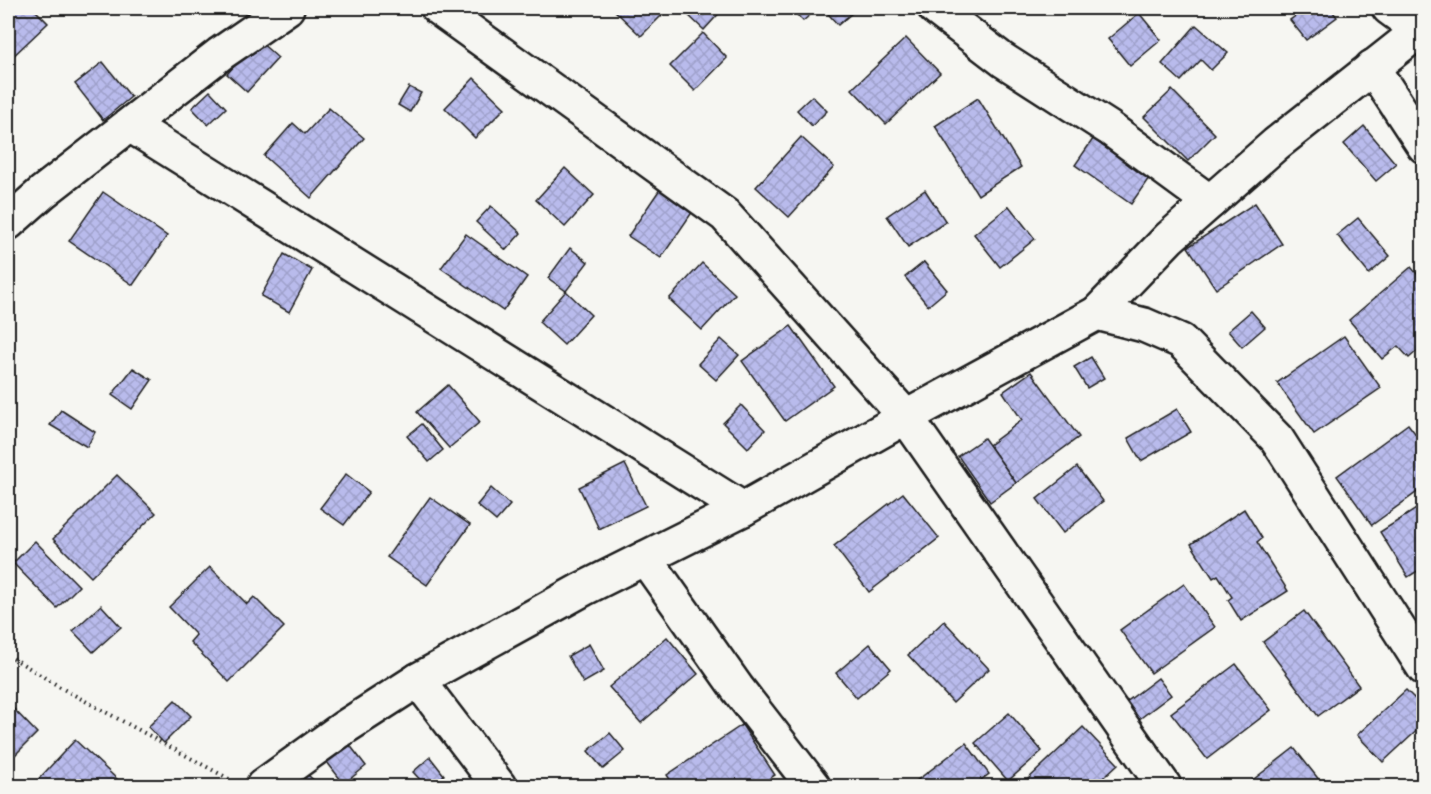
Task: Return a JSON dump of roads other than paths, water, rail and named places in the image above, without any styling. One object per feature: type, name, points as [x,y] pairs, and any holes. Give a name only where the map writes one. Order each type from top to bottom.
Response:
[{"type":"street","points":[[8,223],[43,192],[220,54],[287,8]]},
{"type":"street","points":[[438,8],[725,215],[906,417],[1164,786]]},
{"type":"street","points":[[935,8],[1003,60],[1109,128],[1210,202]]},
{"type":"street","points":[[263,786],[345,727],[418,681],[583,589],[743,508],[1097,312],[1169,238],[1276,144],[1421,28],[1389,8]]},
{"type":"street","points":[[1372,68],[1424,146]]},
{"type":"street","points":[[130,125],[743,508]]},
{"type":"street","points":[[1097,312],[1144,325],[1181,341],[1277,439],[1424,668]]},
{"type":"street","points":[[645,558],[737,688],[813,786]]},
{"type":"street","points":[[418,681],[499,786]]}]
